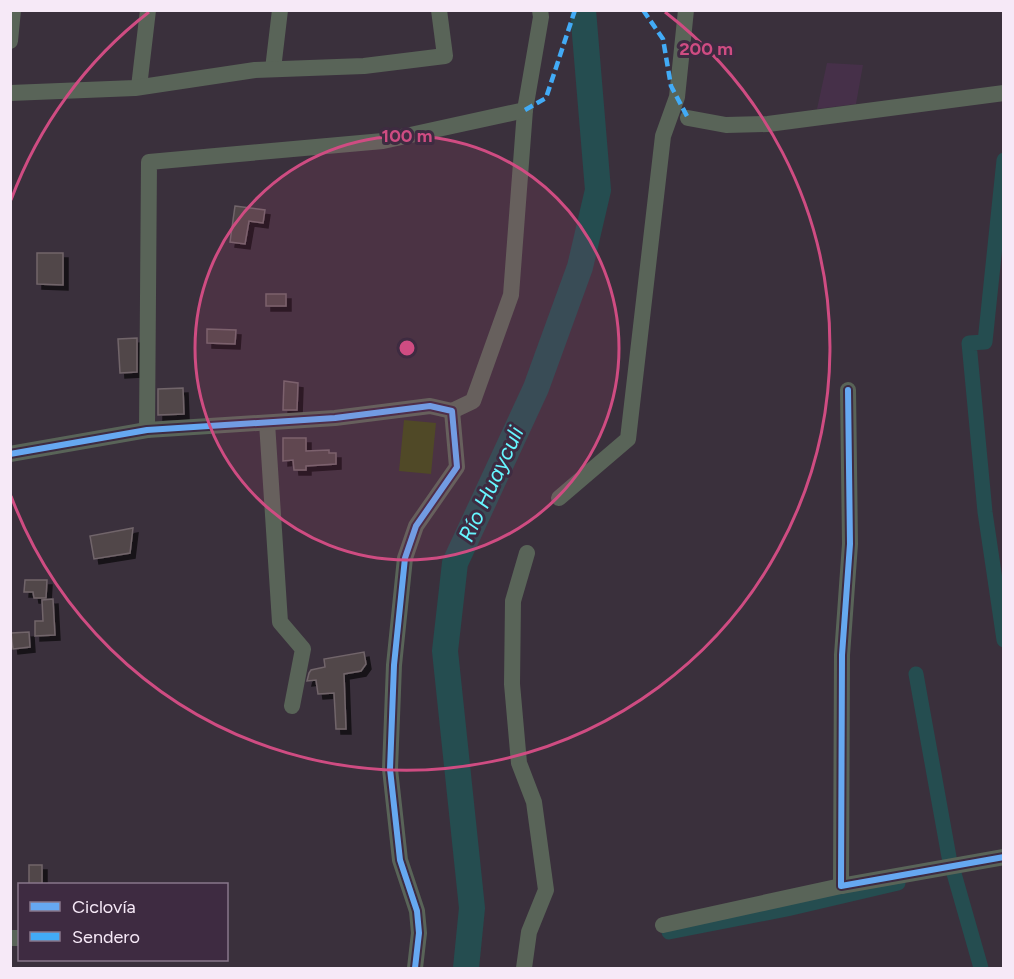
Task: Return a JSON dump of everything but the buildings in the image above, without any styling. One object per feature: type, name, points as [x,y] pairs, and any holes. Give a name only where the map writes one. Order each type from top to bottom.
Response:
[{"type":"street","points":[[10,41],[13,10]]},
{"type":"street","points":[[139,87],[148,10]]},
{"type":"street","points":[[273,69],[280,10]]},
{"type":"street","points":[[10,93],[139,87],[255,70],[364,66],[445,56],[439,10]]},
{"type":"street","points":[[10,454],[147,430],[335,418],[430,406],[452,411],[473,401],[511,295],[525,110],[541,17],[540,10]]},
{"type":"street","points":[[559,498],[628,439],[663,136],[677,97],[686,10]]},
{"type":"street","points":[[688,118],[726,124],[768,124],[1004,93]]},
{"type":"street","points":[[147,430],[149,162],[383,141],[525,110]]},
{"type":"street","points":[[841,885],[842,654],[850,544],[848,390]]},
{"type":"street","points":[[415,969],[419,933],[417,911],[400,860],[390,769],[394,665],[405,558],[416,526],[457,467],[452,411]]},
{"type":"street","points":[[267,423],[280,622],[303,649],[292,706]]},
{"type":"street","points":[[524,969],[529,932],[546,890],[534,802],[519,763],[512,684],[513,601],[527,553]]},
{"type":"street","points":[[663,925],[841,885],[1004,856]]},
{"type":"shaded area","points":[[827,63],[863,65],[856,104],[817,109]]},
{"type":"green space","points":[[404,420],[436,423],[431,474],[399,471]]},
{"type":"waterway","name":"Río Huayculi","points":[[466,968],[472,908],[445,651],[455,563],[536,388],[580,267],[598,190],[583,10]]},
{"type":"waterway","points":[[1004,160],[985,342],[969,343],[985,512],[1004,640]]},
{"type":"waterway","points":[[916,674],[949,857]]},
{"type":"waterway","points":[[953,870],[981,968]]},
{"type":"waterway","points":[[669,932],[787,909],[898,883]]},
{"type":"marked path","points":[[525,110],[546,98],[575,10]]},
{"type":"marked path","points":[[643,10],[663,39],[671,86],[688,118]]},
{"type":"cycle path","points":[[848,390],[850,544],[842,655],[841,886],[1004,857]]},
{"type":"cycle path","points":[[10,454],[147,430],[335,418],[430,406],[452,411],[457,467],[416,526],[405,558],[394,665],[390,769],[400,860],[417,911],[419,933],[415,968]]}]
